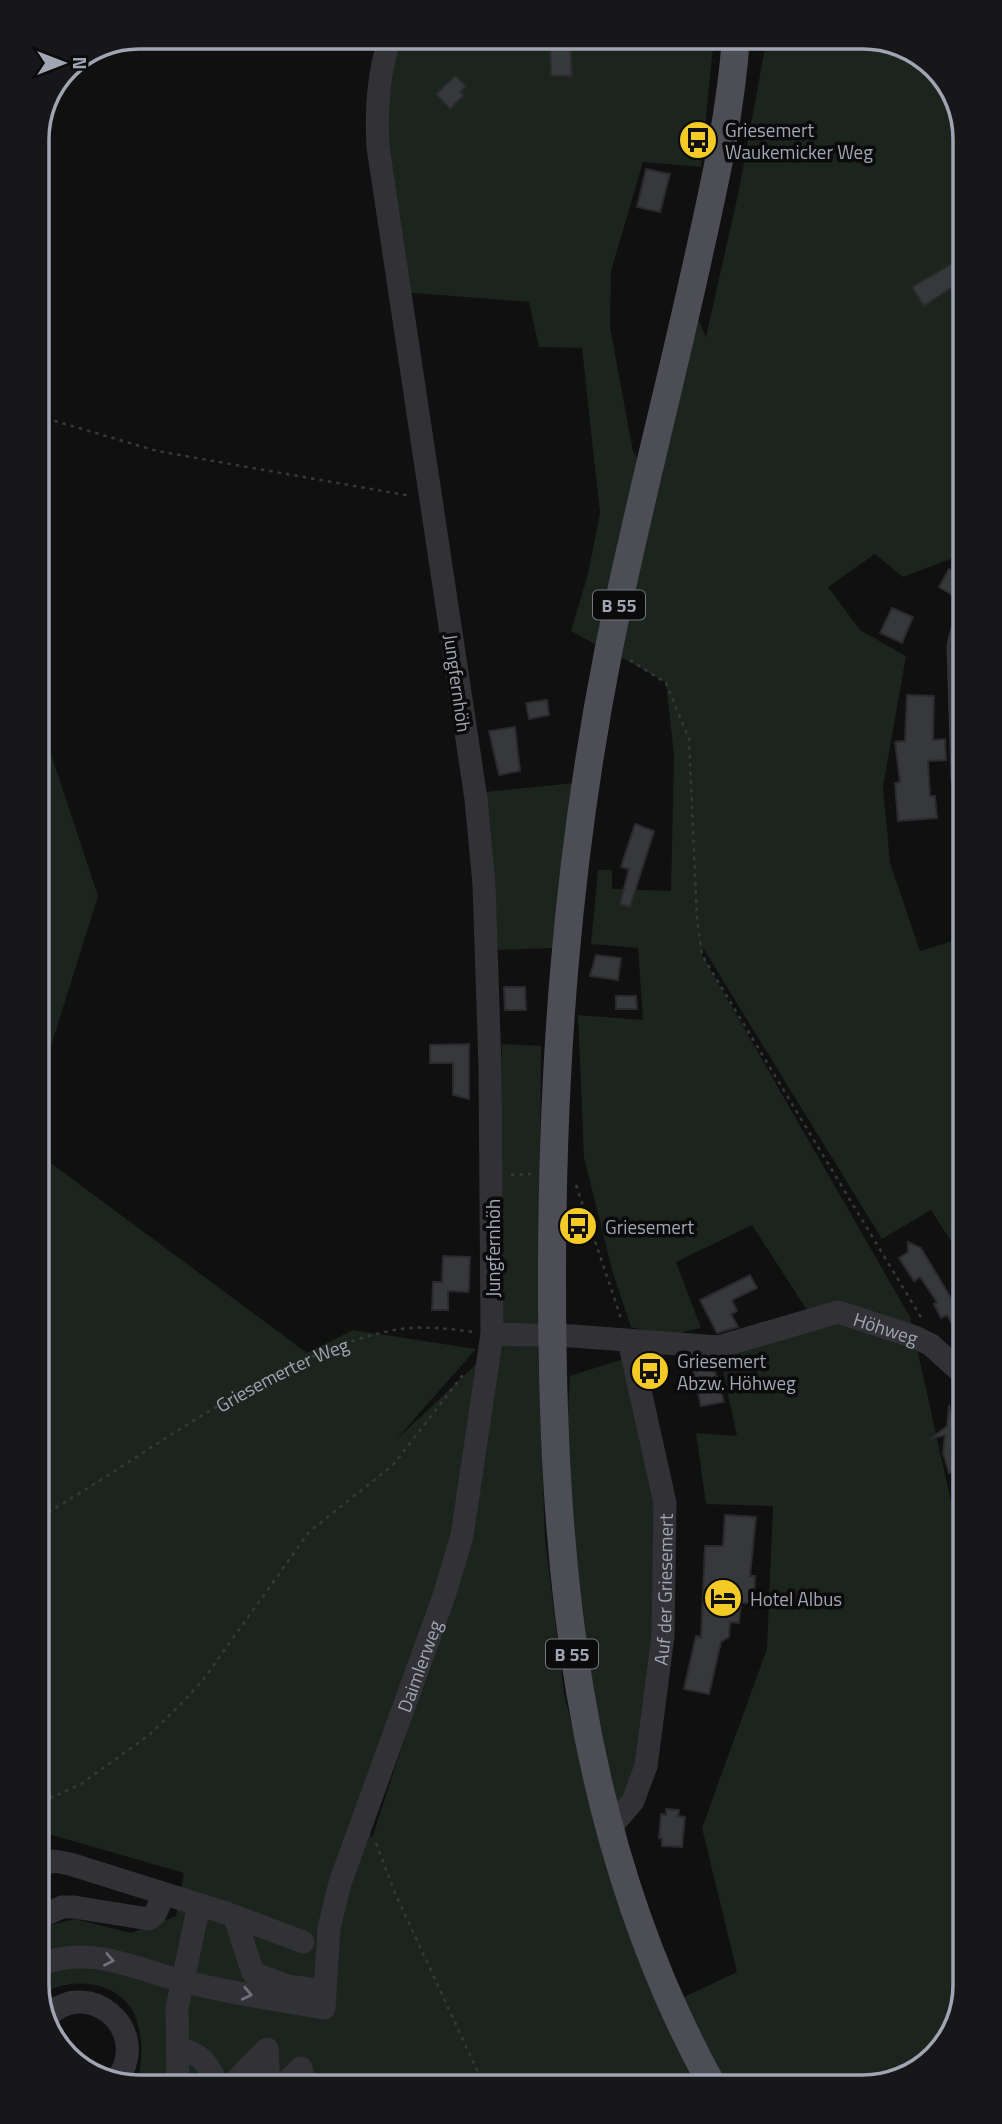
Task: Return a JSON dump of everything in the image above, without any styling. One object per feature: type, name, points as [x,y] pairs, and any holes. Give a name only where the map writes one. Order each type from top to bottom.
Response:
[{"type":"main road","name":"B 55","points":[[707,2075],[664,1988],[609,1829],[579,1702],[554,1476],[552,1165],[562,968],[586,777],[609,652],[725,135],[735,49]]},
{"type":"street","name":"Jungfernhöh","points":[[386,49],[381,63],[377,99],[379,148],[475,799],[484,884],[492,1154],[492,1334]]},
{"type":"street","name":"Höhweg","points":[[552,1336],[718,1347],[838,1312],[863,1318],[931,1345],[953,1365]]},
{"type":"street","points":[[492,1334],[552,1336]]},
{"type":"street","name":"Daimlerweg","points":[[325,1999],[329,1928],[340,1883],[444,1596],[462,1536],[492,1334]]},
{"type":"street","name":"Auf der Griesemert","points":[[609,1829],[633,1801],[646,1766],[663,1636],[664,1503],[629,1341]]},
{"type":"street","points":[[49,1862],[69,1864],[199,1905],[303,1942]]},
{"type":"street","points":[[49,1913],[62,1907],[74,1907],[149,1919],[155,1914],[164,1895]]},
{"type":"street","points":[[176,2075],[180,1980],[199,1905]]},
{"type":"street","points":[[235,1918],[253,1973],[325,1999]]},
{"type":"street","points":[[49,1962],[66,1956],[86,1956],[145,1968],[180,1980],[325,1999]]},
{"type":"street","points":[[53,2011],[75,2002],[95,2004],[113,2015],[127,2043],[125,2064],[120,2073]]},
{"type":"street","points":[[240,2075],[268,2040],[269,2075]]},
{"type":"street","points":[[177,2049],[194,2052],[211,2075]]},
{"type":"path","points":[[49,418],[157,451],[432,500]]},
{"type":"path","points":[[609,652],[625,657],[666,683],[689,738],[697,920],[702,955],[923,1321],[931,1345]]},
{"type":"path","points":[[574,1177],[629,1341]]},
{"type":"path","name":"Griesemerter Weg","points":[[49,1511],[242,1394],[322,1353],[389,1331],[429,1326],[492,1334]]},
{"type":"path","points":[[49,1799],[81,1784],[149,1735],[177,1707],[203,1680],[309,1532],[393,1465],[471,1364]]},
{"type":"path","points":[[365,1813],[395,1894],[479,2075]]},
{"type":"shaded area","points":[[379,49],[713,49],[701,167],[643,162],[611,271],[610,327],[633,452],[647,472],[689,300],[706,337],[739,190],[765,49],[869,49],[892,54],[903,58],[927,75],[944,99],[948,110],[953,139],[953,558],[903,577],[875,554],[828,587],[860,630],[906,656],[883,787],[890,863],[920,951],[953,941],[953,1244],[931,1210],[882,1239],[703,948],[702,955],[910,1317],[953,1510],[952,1996],[944,2025],[927,2049],[903,2066],[892,2070],[863,2075],[719,2075],[678,2000],[737,1972],[702,1828],[767,1649],[773,1506],[706,1504],[696,1433],[737,1436],[718,1347],[807,1310],[752,1225],[676,1262],[701,1328],[664,1336],[631,1327],[613,1273],[584,1157],[578,1015],[643,1020],[638,948],[591,944],[598,870],[612,870],[612,889],[671,891],[674,755],[666,683],[571,631],[588,574],[600,513],[582,348],[539,347],[529,302],[391,291]]},
{"type":"shaded area","points":[[49,748],[98,896],[49,1052]]},
{"type":"shaded area","points":[[574,783],[556,948],[493,950],[485,792]]},
{"type":"shaded area","points":[[502,1044],[541,1046],[539,1327],[498,1325]]},
{"type":"shaded area","points":[[49,1162],[307,1353],[353,1330],[476,1349],[395,1441],[491,1350],[461,1535],[365,1823],[372,1838],[469,1542],[496,1343],[538,1347],[545,1539],[564,1694],[601,1839],[697,2075],[139,2075],[140,2033],[136,2018],[120,1996],[108,1989],[81,1983],[50,1990],[49,1925],[75,1919],[131,1933],[176,1916],[184,1873],[49,1834]]},
{"type":"shaded area","points":[[623,1359],[665,1503],[646,1766],[609,1829],[561,1541],[570,1376]]},
{"type":"building","points":[[571,49],[572,76],[551,76],[550,50]]},
{"type":"building","points":[[455,76],[466,86],[460,92],[464,95],[450,109],[436,94]]},
{"type":"building","points":[[646,169],[670,174],[660,212],[637,207]]},
{"type":"building","points":[[953,263],[953,291],[951,288],[924,306],[912,287]]},
{"type":"building","points":[[949,569],[953,571],[953,595],[939,587]]},
{"type":"building","points":[[892,608],[913,617],[902,643],[880,633]]},
{"type":"building","points":[[907,695],[934,696],[933,740],[945,739],[946,760],[928,761],[930,796],[935,796],[937,818],[898,821],[895,783],[900,782],[895,742],[905,741]]},
{"type":"building","points":[[547,700],[549,715],[529,719],[526,703]]},
{"type":"building","points":[[515,727],[520,771],[499,775],[489,731]]},
{"type":"building","points":[[635,824],[654,831],[630,907],[620,904],[629,869],[621,867]]},
{"type":"building","points":[[596,955],[621,958],[618,980],[590,976]]},
{"type":"building","points":[[504,987],[525,987],[526,1010],[505,1010]]},
{"type":"building","points":[[616,996],[636,996],[637,1009],[616,1009]]},
{"type":"building","points":[[469,1044],[469,1099],[453,1095],[453,1063],[430,1063],[430,1045]]},
{"type":"building","points":[[908,1242],[921,1248],[953,1301],[953,1326],[947,1315],[941,1318],[934,1304],[937,1302],[920,1277],[914,1281],[899,1258],[908,1252]]},
{"type":"building","points":[[443,1256],[470,1257],[468,1292],[448,1291],[448,1310],[432,1310],[433,1282],[442,1282]]},
{"type":"building","points":[[750,1275],[757,1288],[732,1300],[737,1311],[731,1314],[738,1327],[717,1333],[700,1300]]},
{"type":"building","points":[[713,1365],[724,1402],[701,1406],[693,1369]]},
{"type":"building","points":[[949,1405],[953,1417],[953,1472],[949,1473],[943,1453],[945,1435],[930,1439],[947,1426]]},
{"type":"building","points":[[725,1515],[756,1517],[750,1576],[755,1576],[754,1603],[741,1603],[739,1623],[730,1622],[729,1637],[721,1642],[709,1694],[684,1689],[696,1636],[701,1637],[705,1546],[723,1546]]},
{"type":"building","points":[[666,1809],[679,1810],[678,1816],[685,1817],[682,1847],[662,1846],[662,1838],[659,1838],[661,1814],[666,1815]]},
{"type":"place","name":"Griesemert Waukemicker Weg","points":[[698,140]]},
{"type":"place","name":"Griesemert","points":[[578,1226]]},
{"type":"place","name":"Griesemert Abzw. Höhweg","points":[[650,1371]]},
{"type":"place","name":"Hotel Albus","points":[[723,1598]]}]
